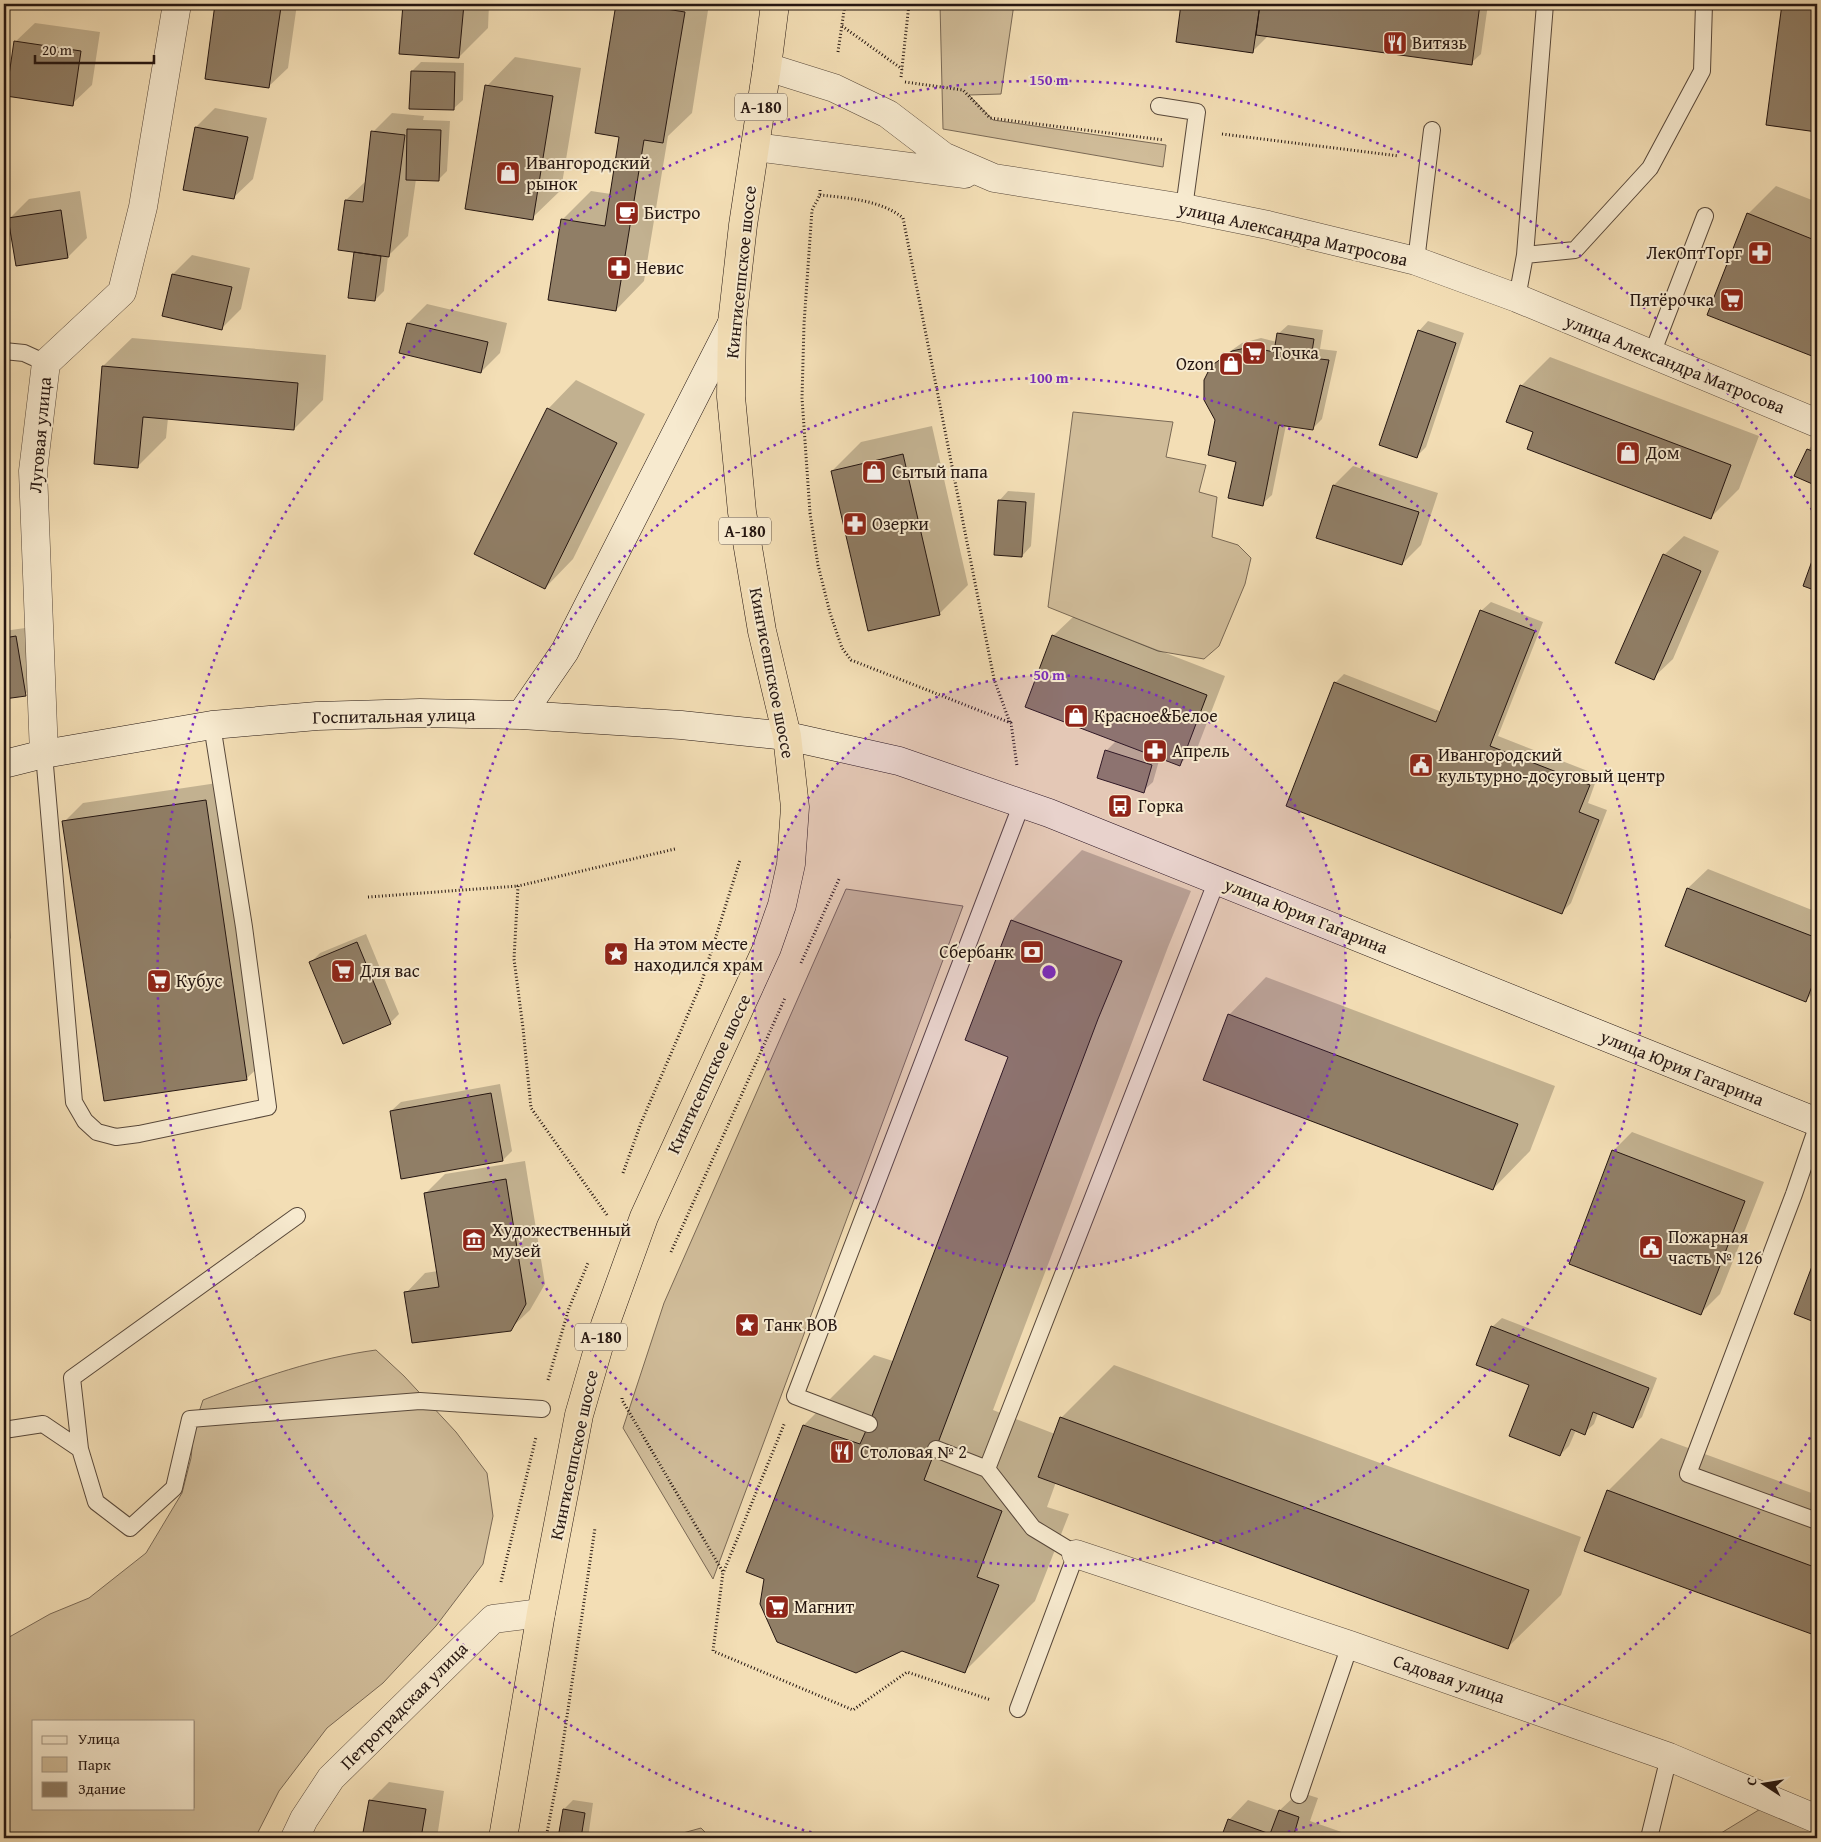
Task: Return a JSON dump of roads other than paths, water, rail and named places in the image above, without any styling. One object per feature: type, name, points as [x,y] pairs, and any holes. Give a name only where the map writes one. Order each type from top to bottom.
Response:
[{"type":"highway","name":"Кингисеппское шоссе","points":[[503,1838],[541,1613],[579,1415],[604,1325],[644,1217],[767,948],[782,905],[791,864],[794,807],[787,736],[762,631],[742,512],[731,397],[732,323],[743,225],[775,4]]},
{"type":"street","name":"Луговая улица","points":[[44,754],[33,471],[46,363],[122,292],[143,208],[177,4]]},
{"type":"street","name":"улица Александра Матросова","points":[[767,67],[834,88],[888,114],[943,156],[994,178],[1184,208],[1268,225],[1416,261],[1517,298],[1817,423]]},
{"type":"street","points":[[755,147],[994,178]]},
{"type":"street","points":[[521,715],[565,651],[732,323]]},
{"type":"street","name":"Госпитальная улица","points":[[4,764],[44,754],[212,726],[317,716],[420,713],[521,715],[681,725],[787,736]]},
{"type":"street","name":"улица Юрия Гагарина","points":[[787,736],[899,761],[1049,813],[1817,1122]]},
{"type":"street","name":"Садовая улица","points":[[1076,1554],[1350,1645],[1669,1757],[1817,1818]]},
{"type":"street","name":"Петроградская улица","points":[[295,1838],[304,1819],[331,1778],[493,1619],[541,1613]]},
{"type":"lane","points":[[1517,298],[1524,255],[1545,4]]},
{"type":"lane","points":[[1524,255],[1575,250],[1650,168],[1702,71],[1704,4]]},
{"type":"lane","points":[[1159,106],[1197,112],[1184,208]]},
{"type":"lane","points":[[1416,261],[1432,130]]},
{"type":"lane","points":[[1652,354],[1705,216]]},
{"type":"lane","points":[[4,351],[24,353],[46,363]]},
{"type":"lane","points":[[44,754],[74,1102],[85,1121],[97,1132],[116,1137],[139,1134],[268,1107],[244,927],[212,726]]},
{"type":"lane","points":[[868,1424],[795,1396],[1022,803]]},
{"type":"lane","points":[[988,1469],[1217,880]]},
{"type":"lane","points":[[1817,1127],[1794,1194],[1688,1474],[1817,1521]]},
{"type":"lane","points":[[297,1216],[72,1378],[80,1449],[96,1502],[130,1528],[174,1488],[190,1419],[420,1401],[542,1409]]},
{"type":"lane","points":[[4,1430],[43,1424],[80,1449]]},
{"type":"lane","points":[[936,1449],[988,1469],[1033,1528],[1076,1554],[1018,1709]]},
{"type":"lane","points":[[1299,1795],[1350,1645]]},
{"type":"lane","points":[[1649,1838],[1669,1757]]},
{"type":"place","name":"Витязь","points":[[1395,43]]},
{"type":"place","name":"Ивангородский рынок","points":[[508,173]]},
{"type":"place","name":"Бистро","points":[[627,213]]},
{"type":"place","name":"ЛекОптТорг","points":[[1760,253]]},
{"type":"place","name":"Невис","points":[[619,268]]},
{"type":"place","name":"Пятёрочка","points":[[1732,300]]},
{"type":"place","name":"Точка","points":[[1254,353]]},
{"type":"place","name":"Ozon","points":[[1231,364]]},
{"type":"place","name":"Дом","points":[[1628,453]]},
{"type":"place","name":"Сытый папа","points":[[874,472]]},
{"type":"place","name":"Озерки","points":[[855,524]]},
{"type":"place","name":"Красное&Белое","points":[[1076,716]]},
{"type":"place","name":"Апрель","points":[[1155,751]]},
{"type":"place","name":"Ивангородский культурно-досуговый центр","points":[[1421,765]]},
{"type":"place","name":"Горка","points":[[1120,806]]},
{"type":"place","name":"Сбербанк","points":[[1032,952]]},
{"type":"place","name":"На этом месте находился храм","points":[[616,954]]},
{"type":"place","name":"Для вас","points":[[343,971]]},
{"type":"place","name":"Кубус","points":[[159,981]]},
{"type":"place","name":"Художественный музей","points":[[474,1240]]},
{"type":"place","name":"Пожарная часть № 126","points":[[1651,1247]]},
{"type":"place","name":"Танк ВОВ","points":[[747,1325]]},
{"type":"place","name":"Столовая № 2","points":[[842,1452]]},
{"type":"place","name":"Магнит","points":[[777,1607]]}]
